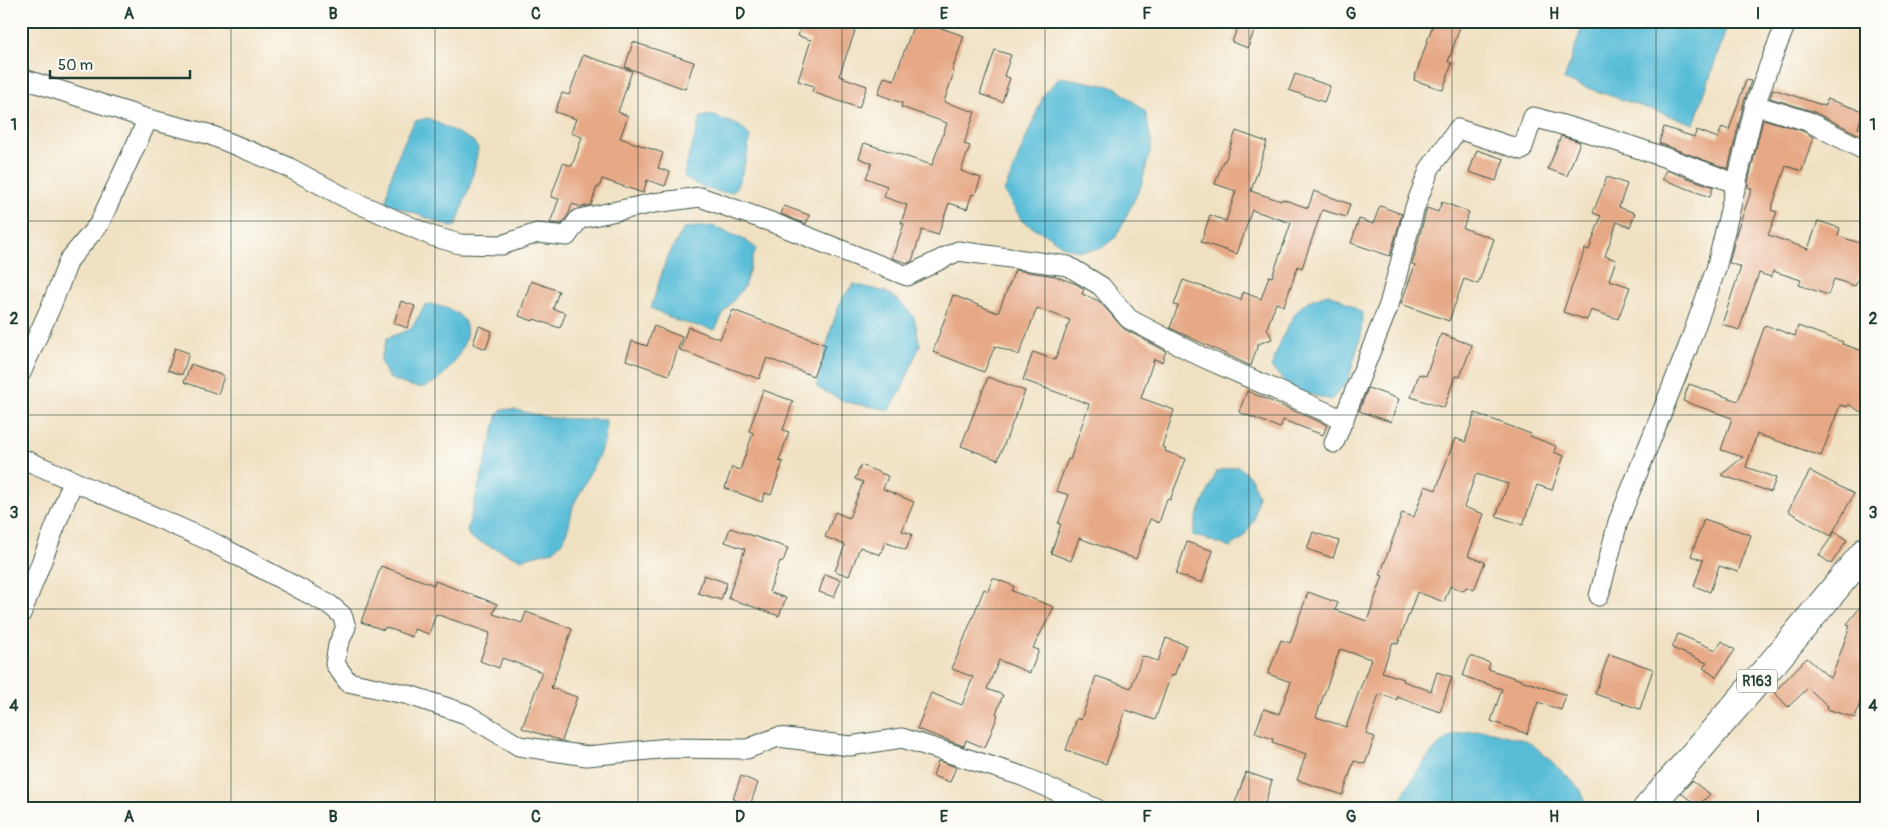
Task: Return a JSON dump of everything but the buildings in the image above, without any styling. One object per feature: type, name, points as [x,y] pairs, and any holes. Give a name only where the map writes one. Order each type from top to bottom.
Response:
[{"type":"main road","name":"R163","points":[[1647,809],[1866,551]]},
{"type":"street","points":[[1599,596],[1618,522],[1688,347],[1716,269],[1755,105],[1787,21]]},
{"type":"street","points":[[21,78],[148,119],[208,134],[286,166],[346,198],[423,232],[460,244],[502,245],[537,233],[567,236],[579,219],[654,203],[700,197],[771,222],[907,276],[958,251],[1068,266],[1101,286],[1129,319],[1202,356],[1344,420]]},
{"type":"street","points":[[1755,105],[1807,121],[1866,151]]},
{"type":"street","points":[[1334,444],[1389,305],[1415,208],[1430,168],[1458,129],[1522,150],[1532,118],[1577,128],[1662,156],[1737,184]]},
{"type":"street","points":[[21,373],[52,304],[69,260],[99,224],[148,119]]},
{"type":"street","points":[[21,458],[210,541],[330,604],[342,615],[346,627],[338,645],[335,664],[348,682],[409,695],[466,714],[519,746],[587,756],[669,748],[747,749],[778,738],[850,746],[902,738],[1022,776],[1097,809]]},
{"type":"street","points":[[21,614],[70,489],[68,478]]},
{"type":"water","points":[[1584,21],[1729,21],[1694,124],[1564,80]]},
{"type":"water","points":[[1060,77],[1115,87],[1145,111],[1152,144],[1141,186],[1116,237],[1100,249],[1079,251],[1064,247],[1049,236],[1023,222],[1004,192],[1044,94]]},
{"type":"water","points":[[712,115],[740,126],[750,136],[742,173],[733,192],[715,191],[685,178],[684,172],[701,117]]},
{"type":"water","points":[[428,118],[473,141],[478,149],[472,179],[456,226],[451,227],[387,203],[392,173],[406,138],[415,121]]},
{"type":"water","points":[[713,226],[745,240],[756,248],[744,287],[724,312],[715,330],[677,321],[651,308],[666,260],[684,228]]},
{"type":"water","points":[[854,284],[886,292],[898,300],[914,317],[920,345],[901,391],[889,410],[846,402],[816,387],[830,332],[841,300]]},
{"type":"water","points":[[1328,294],[1339,298],[1362,313],[1361,336],[1348,381],[1331,400],[1294,390],[1271,368],[1290,322],[1296,313],[1309,301]]},
{"type":"water","points":[[431,304],[458,314],[464,321],[466,329],[465,339],[461,350],[447,370],[439,379],[431,384],[423,387],[414,387],[389,378],[380,361],[387,338],[411,329],[425,305]]},
{"type":"water","points":[[502,409],[552,418],[606,420],[605,439],[573,506],[563,542],[552,551],[521,559],[475,540],[469,536],[467,530],[498,414]]},
{"type":"water","points":[[1238,466],[1251,478],[1258,496],[1254,520],[1242,539],[1230,547],[1193,535],[1196,519],[1217,471]]},
{"type":"water","points":[[1484,730],[1528,741],[1580,789],[1589,809],[1395,809],[1420,768],[1437,747],[1453,735]]}]
